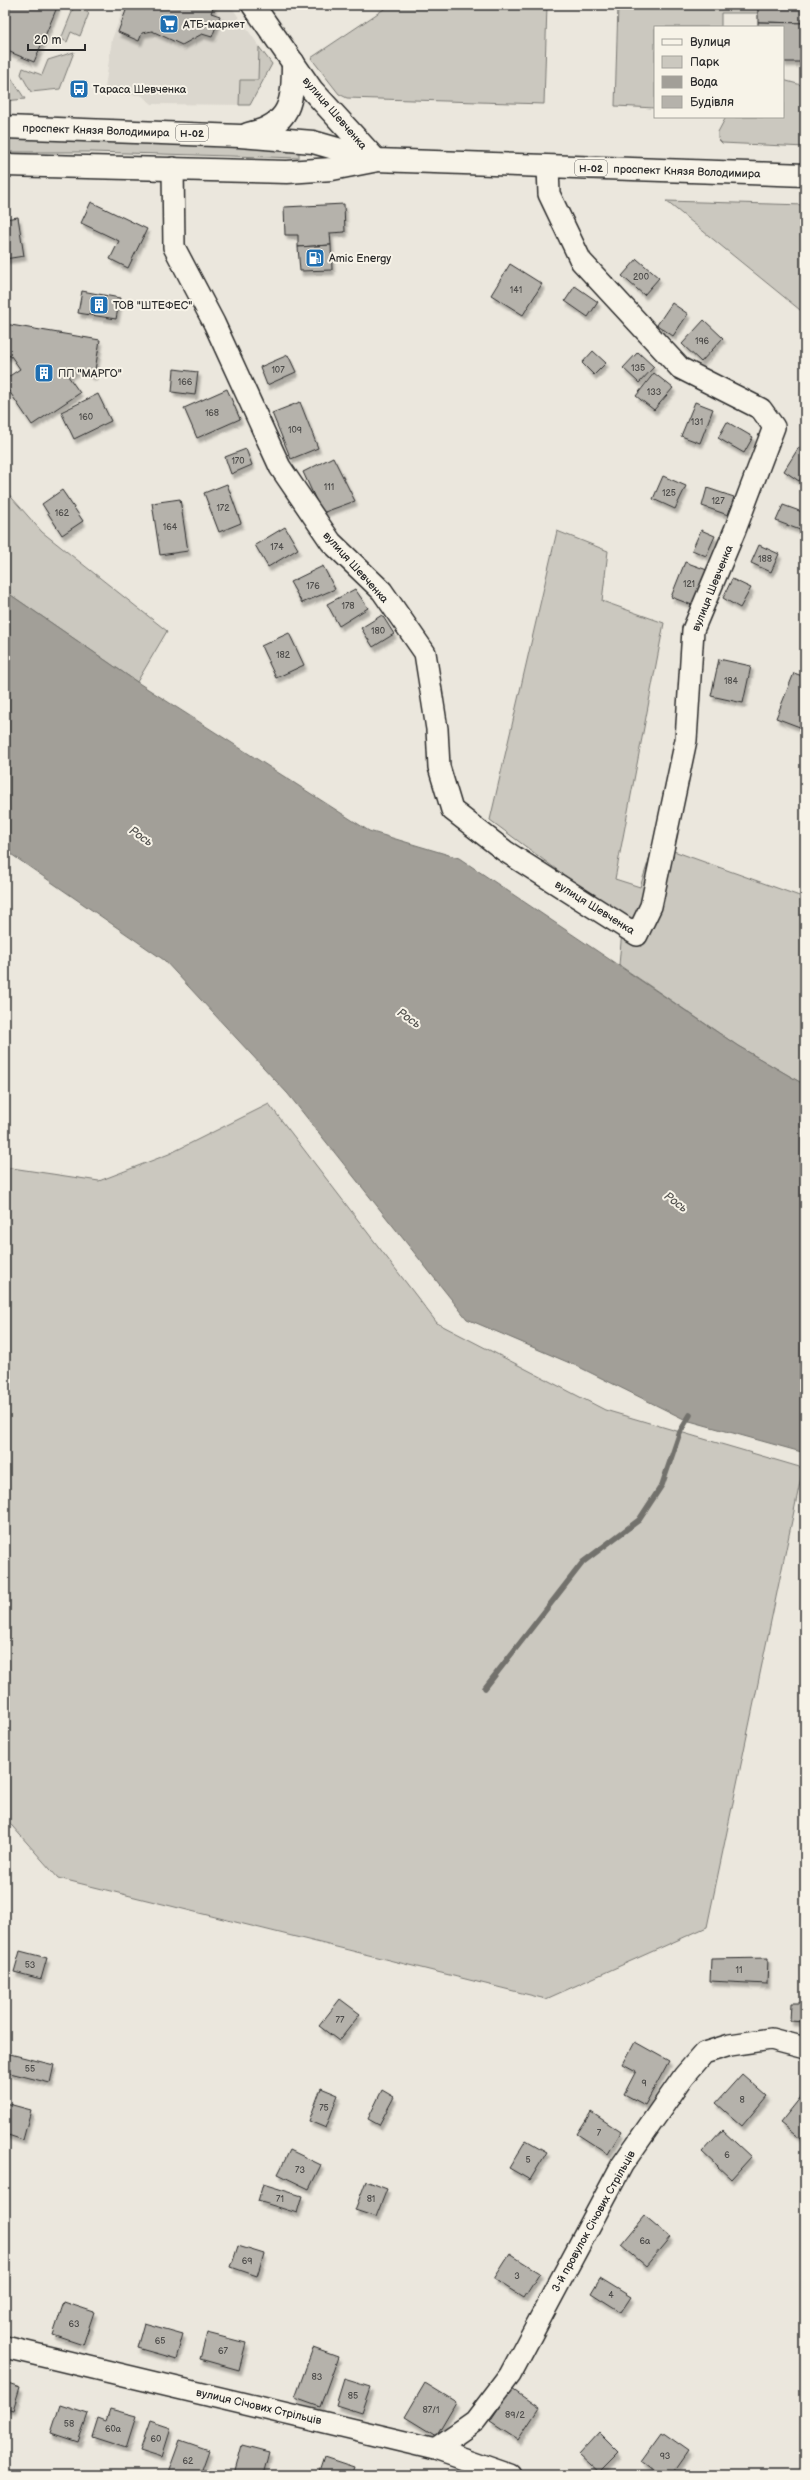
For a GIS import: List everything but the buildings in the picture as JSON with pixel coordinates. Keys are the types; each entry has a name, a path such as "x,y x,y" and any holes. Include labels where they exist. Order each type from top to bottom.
{"main road":[{"name":"вулиця Шевченка","path":"253,5 312,90 376,160"},
{"path":"240,136 267,130 282,117 290,103 293,86 293,62"},
{"name":"проспект Князя Володимира","path":"5,127 240,136 313,142 376,160"},
{"name":"проспект Князя Володимира","path":"5,165 287,172 332,169 376,160 805,175"}],"street":[{"name":"вулиця Шевченка","path":"173,168 174,247 214,324 280,467 330,542 382,591 425,652 437,729 439,767 452,810 505,851 637,935 651,906 686,740 693,630 735,530 774,426 761,409 680,368 581,261 549,194 548,166"},
{"path":"771,2039 805,2035"},
{"name":"3-й провулок Січових Стрільців","path":"434,2449 475,2421 510,2375 622,2165 684,2076 704,2053 730,2045 771,2039 805,2048"},
{"name":"вулиця Січових Стрільців","path":"5,2347 434,2449 510,2475"}],"shaded area":[{"path":"125,5 230,5 272,64 250,105 152,104 141,95 104,95 112,39"}],"green space":[{"path":"390,5 547,5 544,104 347,98 339,94 311,58"},
{"path":"618,5 758,5 758,13 721,13 721,26 654,26 654,108 615,106"},
{"path":"74,7 89,13 80,36 71,32 67,42 61,39"},
{"path":"259,47 272,64 250,105 239,105 240,80 258,80"},
{"path":"74,52 60,89 31,92 21,74 23,68 42,75 48,60"},
{"path":"10,76 25,99 5,101"},
{"path":"784,80 805,86 805,147 722,143 718,139 718,132 725,118 784,118"},
{"path":"5,138 91,139 299,150 299,158 91,152 5,152"},
{"path":"666,201 805,205 805,314"},
{"path":"5,490 42,532 167,631 137,682 5,591"},
{"path":"557,531 608,551 602,601 664,623 615,879 640,887 654,844 805,898 805,1085 738,1046 619,965 623,919 490,820"},
{"path":"269,1104 437,1323 605,1410 803,1468 707,1927 546,1999 58,1878 5,1818 5,1167 99,1181 169,1154"}],"water":[{"name":"Рось","path":"5,591 137,682 369,831 459,858 738,1046 805,1085 805,1453 686,1420 579,1367 467,1319 288,1094 164,960 5,850"}],"waterway":[{"path":"485,1688 583,1562 639,1520 662,1485 680,1432 690,1415"}],"place":[{"name":"АТБ-маркет","path":"169,24"},
{"name":"Тараса Шевченка","path":"79,89"},
{"name":"Amic Energy","path":"315,258"},
{"name":"ТОВ \"ШТЕФЕС\"","path":"99,305"},
{"name":"ПП \"МАРГО\"","path":"44,373"}]}
